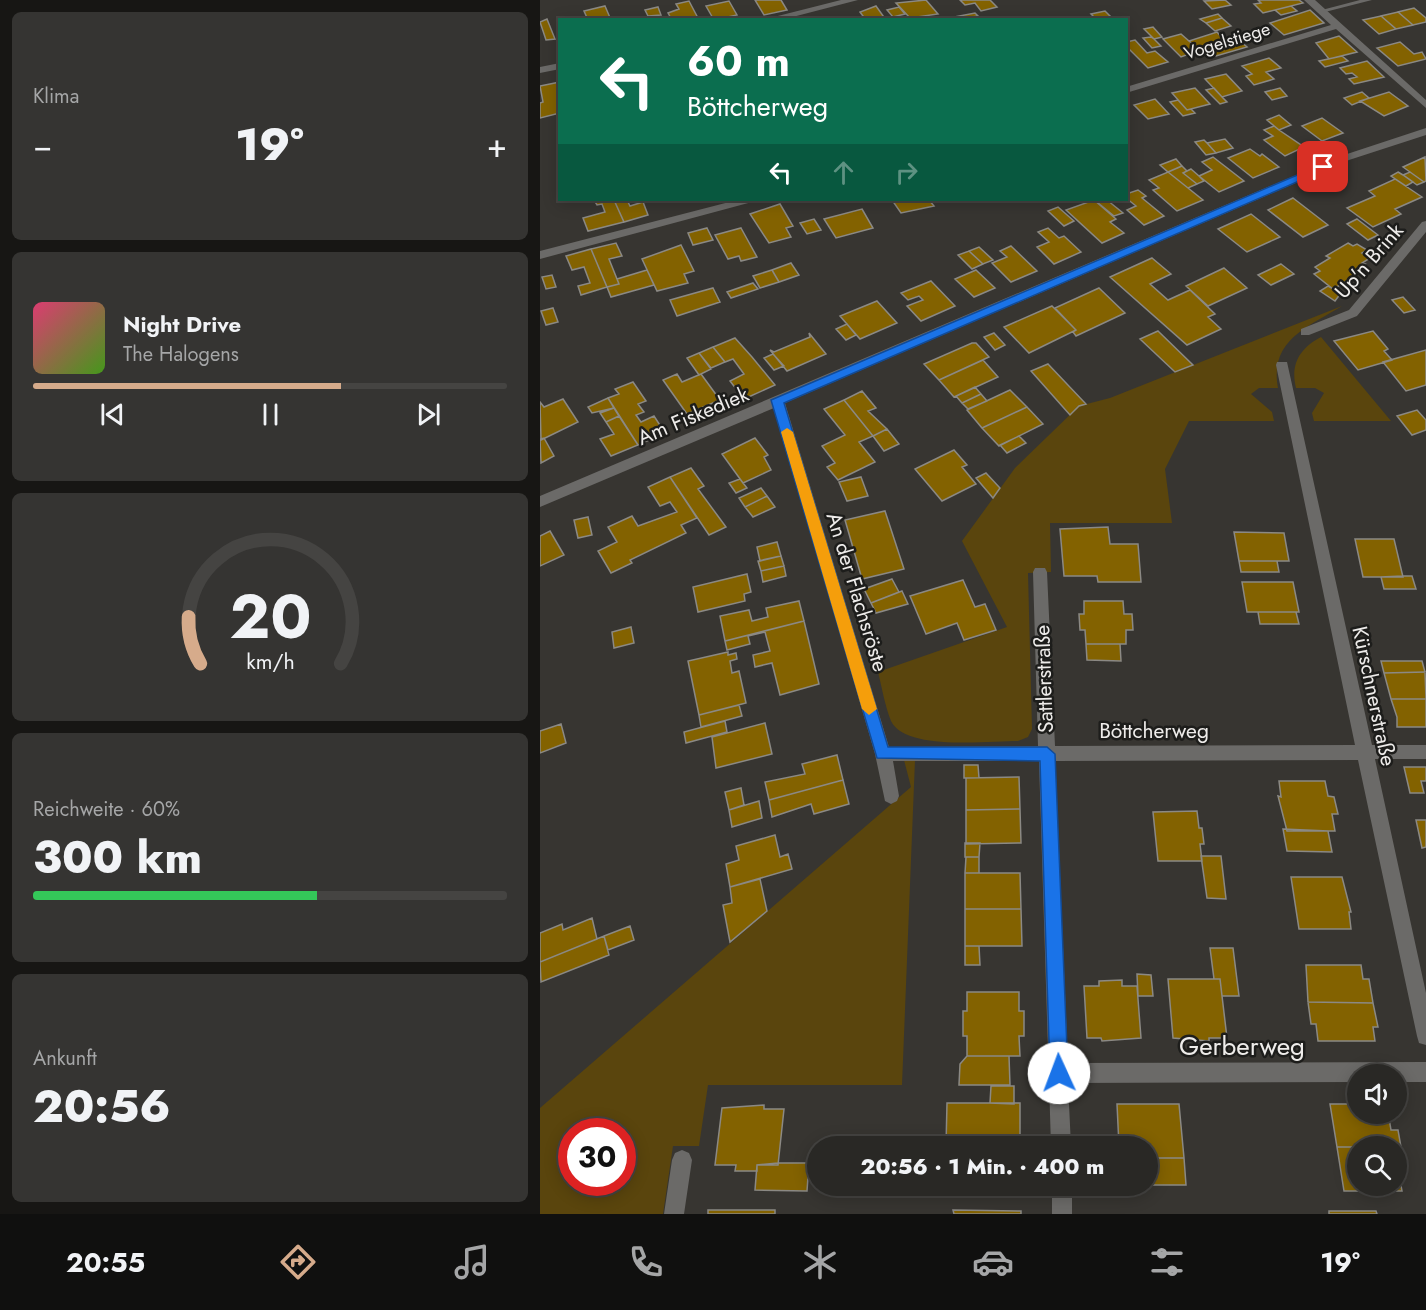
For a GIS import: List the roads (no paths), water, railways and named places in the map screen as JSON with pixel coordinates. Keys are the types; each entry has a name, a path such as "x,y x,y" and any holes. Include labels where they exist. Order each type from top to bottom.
{"street":[{"path":"775,18 853,0"},
{"path":"1309,0 1426,105"},
{"name":"Vogelstiege","path":"1128,89 1337,26"},
{"path":"540,70 558,66"},
{"name":"Am Fiskediek","path":"540,502 1345,158 1426,131"},
{"path":"540,255 744,201"},
{"name":"Up'n Brink","path":"1305,332 1353,313 1426,225"},
{"name":"Kürschnerstraße","path":"1281,365 1426,1036"},
{"name":"An der Flachsröste","path":"777,400 883,754 891,796"},
{"name":"Sattlerstraße","path":"1040,572 1061,1136"},
{"name":"Böttcherweg","path":"883,754 1426,752"},
{"name":"Gerberweg","path":"1059,1073 1426,1072"},
{"path":"674,1214 681,1160"},
{"path":"1062,1196 1062,1214"}],"lane":[{"path":"1321,11 1369,0"}]}
